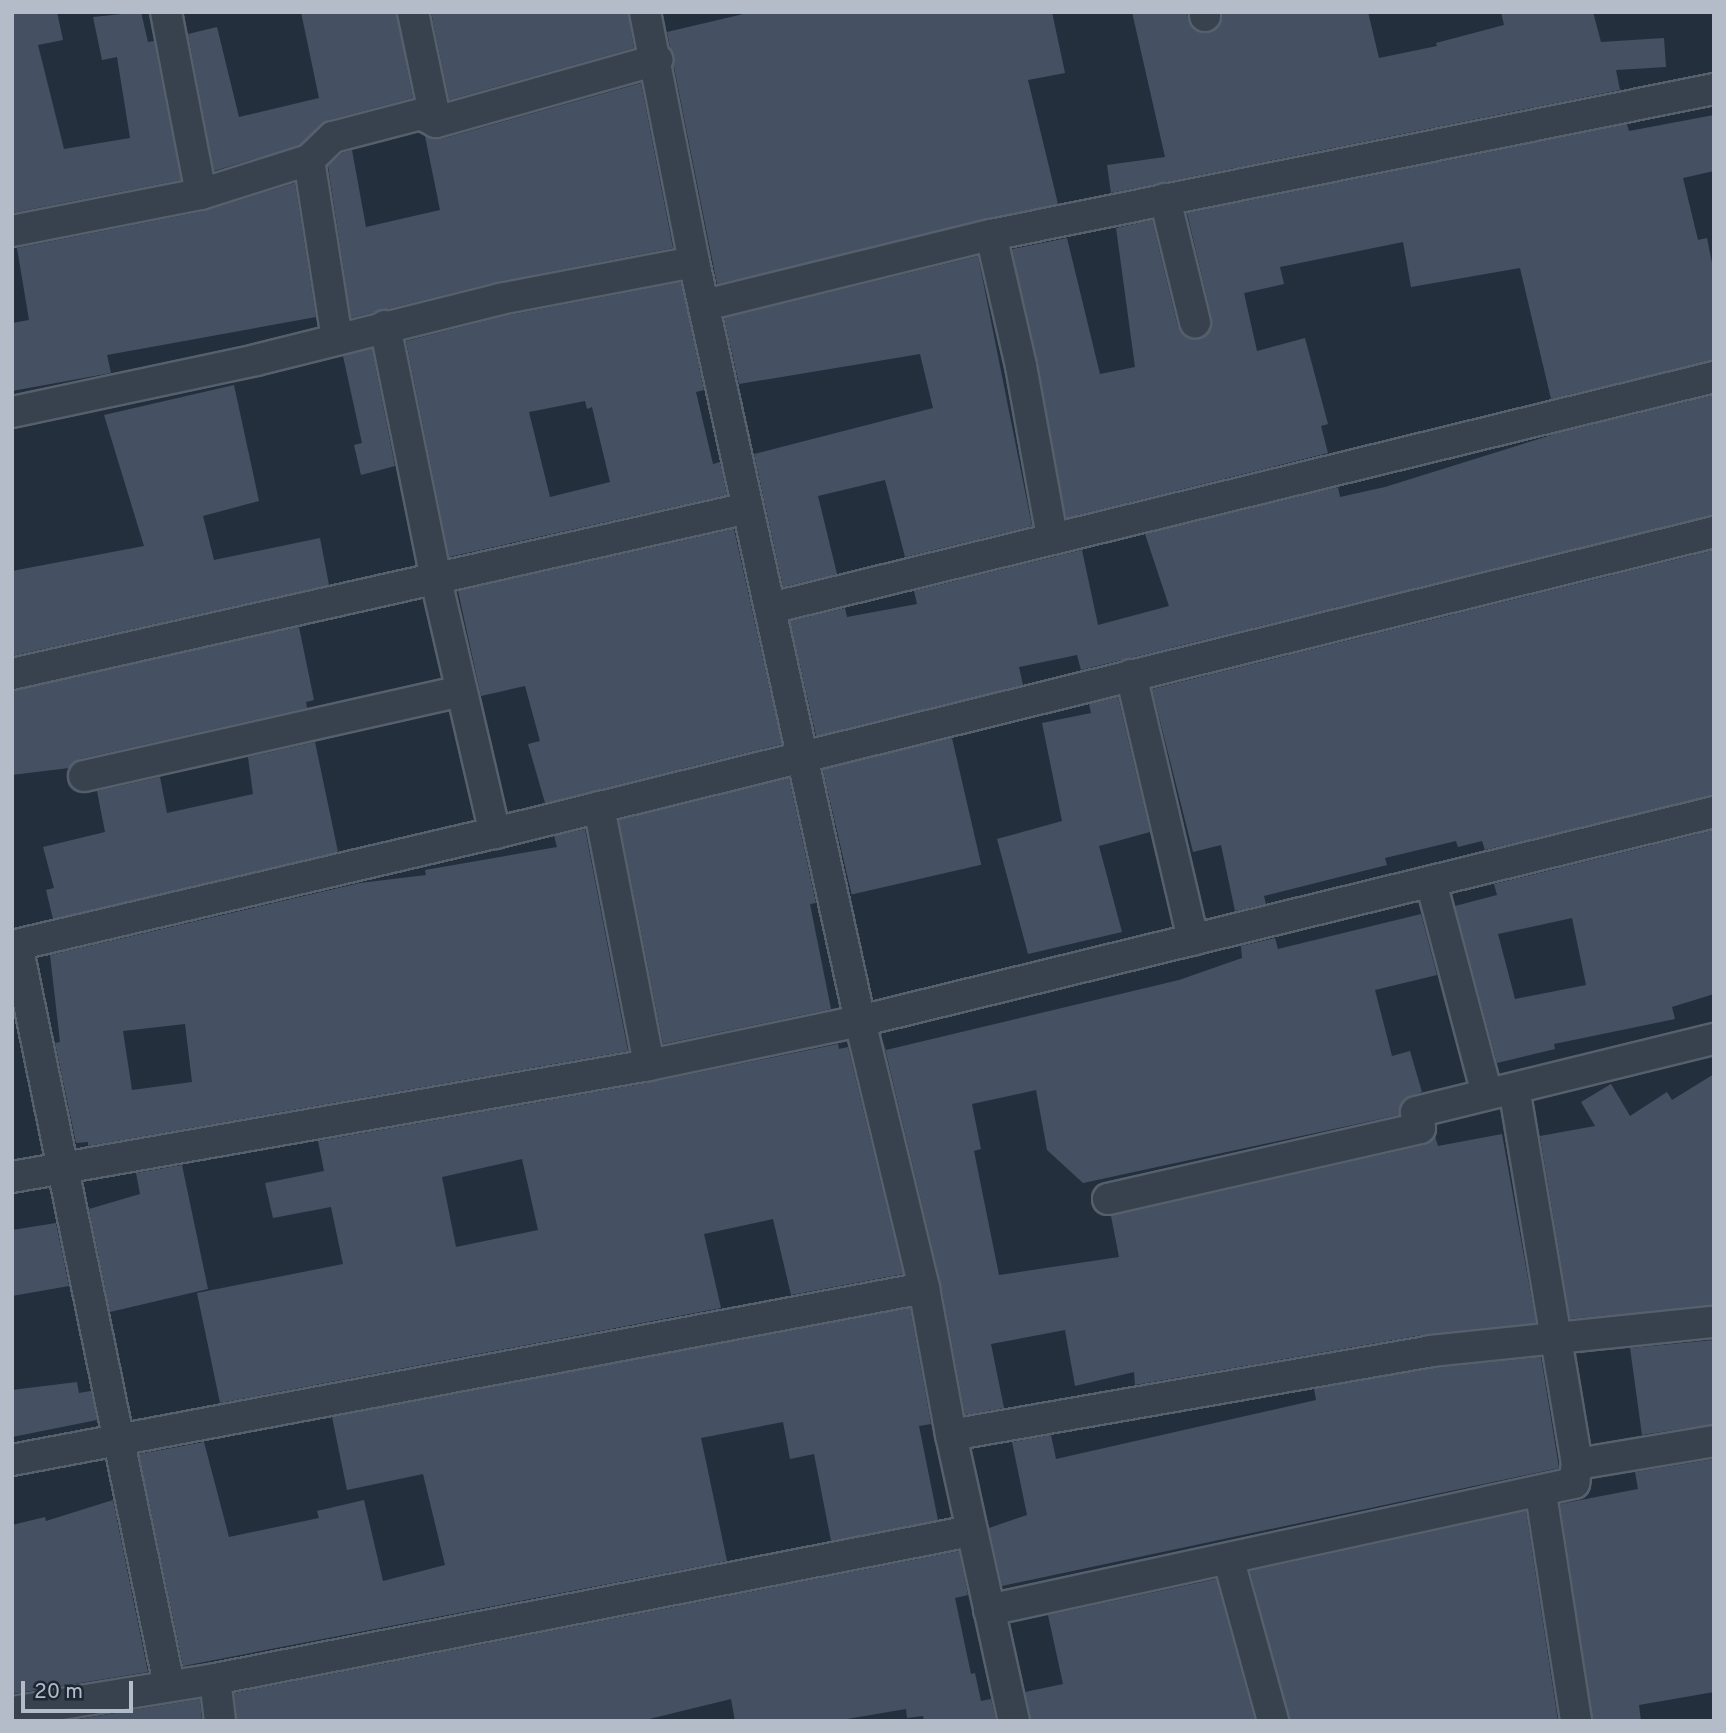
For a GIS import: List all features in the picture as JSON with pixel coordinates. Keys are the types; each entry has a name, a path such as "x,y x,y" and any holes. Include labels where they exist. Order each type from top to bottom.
{"street":[{"path":"166,12 201,194"},
{"path":"413,12 436,122"},
{"path":"652,14 657,61 694,262 860,1021 925,1288 951,1435 1014,1721"},
{"path":"12,231 201,194 309,160 333,137 421,114 436,122 657,61"},
{"path":"705,305 991,235 1714,89"},
{"path":"309,160 337,339"},
{"path":"1165,199 1195,322"},
{"path":"991,235 1021,366 1052,537"},
{"path":"12,412 385,326 694,262"},
{"path":"385,326 436,580 495,833"},
{"path":"771,608 1052,537 1714,377"},
{"path":"12,674 748,508"},
{"path":"169,1685 15,946 495,833 1714,533"},
{"path":"1131,675 1193,940"},
{"path":"84,776 461,691"},
{"path":"599,807 649,1065"},
{"path":"12,1177 649,1065 860,1021 1714,813"},
{"path":"989,1610 1541,1494 1574,1483 1577,1464 1554,1336 1500,1092 1431,882"},
{"path":"1108,1199 1420,1128 1416,1112 1714,1039"},
{"path":"12,1460 925,1288"},
{"path":"951,1435 1256,1379 1554,1336 1714,1322"},
{"path":"1577,1464 1714,1441"},
{"path":"1541,1494 1576,1721"},
{"path":"12,1712 215,1679 971,1531"},
{"path":"1229,1561 1273,1721"},
{"path":"215,1679 220,1721"}],"building":[{"path":"12,12 57,12 63,40 38,45 64,149 130,138 117,57 102,60 93,17 141,12 148,42 154,41 181,180 12,213"},
{"path":"301,12 396,12 413,98 329,120 300,145 214,171 188,34 217,27 239,117 319,98"},
{"path":"431,12 628,12 634,48 449,100"},
{"path":"752,12 1052,12 1065,73 1028,80 1058,204 717,284 667,32"},
{"path":"1132,12 1187,12 1190,25 1204,33 1220,25 1222,12 1368,12 1379,58 1437,46 1436,43 1504,25 1501,12 1593,12 1601,42 1664,38 1666,67 1616,70 1620,90 1111,193 1107,165 1165,157"},
{"path":"641,83 673,248 497,282 351,318 328,166 342,153 352,150 366,227 440,210 425,136 441,139"},
{"path":"1714,115 1714,171 1683,178 1698,240 1707,238 1714,273 1714,360 1551,399 1520,268 1411,287 1403,242 1280,267 1284,284 1244,293 1257,351 1305,338 1328,424 1321,426 1328,453 1066,518 1012,249 1067,238 1100,374 1135,367 1116,228 1152,220 1178,327 1183,335 1198,339 1208,334 1212,319 1187,213 1627,124 1629,131"},
{"path":"295,183 316,317 107,355 111,373 12,391 12,323 29,320 17,248 204,211"},
{"path":"978,256 1032,526 905,557 885,480 818,496 837,574 783,587 754,454 933,408 920,354 739,384 724,318"},
{"path":"681,282 704,390 696,392 713,464 720,462 727,495 449,557 406,341 504,316","holes":["585,401 587,409 592,407 610,482 550,497 529,412"]},
{"path":"372,349 395,466 361,475 354,445 362,443 343,356"},
{"path":"234,385 259,501 203,516 214,560 320,538 329,585 12,656 12,571 144,546 104,415"},
{"path":"1714,395 1714,515 1081,670 1077,655 1019,667 1023,685 816,736 790,621 845,608 847,617 917,604 914,591 1082,550 1098,625 1169,606 1145,534 1338,487 1340,497 1385,487 1558,433"},
{"path":"734,529 782,744 545,803 528,744 540,741 525,686 481,696 458,591"},
{"path":"1714,550 1714,795 1485,850 1482,841 1458,847 1456,841 1385,858 1387,865 1264,896 1266,904 1235,911 1221,845 1193,852 1152,689"},
{"path":"299,627 314,700 306,702 307,708 80,759 69,768 12,775 12,691"},
{"path":"1118,697 1150,832 1099,846 1122,932 1028,954 997,839 1062,821 1042,723 1091,713 1089,704"},
{"path":"952,738 981,865 852,895 822,768"},
{"path":"315,742 338,852 53,919 46,890 54,888 43,847 105,832 97,791 160,777 167,813 253,794 248,757"},
{"path":"789,778 816,903 810,904 831,1009 663,1044 619,820"},
{"path":"585,829 628,1051 88,1146 88,1142 76,1143 55,1043 60,1042 50,955 360,883 426,875 425,870 557,847 554,836","holes":["185,1024 192,1082 132,1090 123,1031"]},
{"path":"1714,830 1714,994 1672,1007 1675,1019 1554,1044 1555,1049 1497,1063 1455,906 1497,895 1494,884","holes":["1572,918 1586,985 1515,999 1498,934"]},
{"path":"1421,914 1437,975 1375,990 1392,1056 1410,1051 1422,1092 1404,1099 1399,1115 1083,1183 1047,1150 1036,1090 972,1104 981,1149 974,1151 999,1275 1119,1257 1111,1216 1424,1145 1435,1136 1438,1146 1502,1134 1536,1323 1428,1334 1135,1385 1134,1372 1075,1386 1065,1330 991,1344 1004,1408 965,1415 941,1285 883,1040 886,1050 1179,980 1242,958 1241,946 1275,938 1278,949"},
{"path":"838,1044 839,1049 848,1047 903,1274 791,1295 773,1219 704,1234 721,1308 220,1403 197,1293 343,1264 331,1207 273,1218 265,1183 324,1171 318,1141 652,1082","holes":["522,1159 538,1230 456,1247 442,1177"]},
{"path":"1714,1074 1714,1305 1570,1319 1540,1136 1595,1126 1581,1102 1611,1084 1630,1116 1667,1092 1672,1100"},
{"path":"182,1165 208,1289 110,1312 89,1209 140,1194 136,1173"},
{"path":"56,1223 69,1286 12,1296 12,1230"},
{"path":"910,1308 931,1424 919,1426 938,1520 831,1541 814,1454 790,1459 783,1422 701,1438 727,1561 183,1666 139,1454 204,1442 229,1537 319,1518 317,1511 364,1500 383,1581 445,1565 423,1474 347,1490 332,1417"},
{"path":"1714,1340 1714,1424 1642,1435 1630,1348"},
{"path":"1541,1357 1559,1468 1002,1586 989,1528 1027,1515 1012,1442 1051,1435 1056,1459 1316,1400 1314,1389 1433,1368"},
{"path":"77,1382 79,1393 91,1391 97,1420 12,1437 12,1390"},
{"path":"1714,1459 1714,1692 1639,1705 1641,1721 1593,1721 1560,1504 1638,1489 1635,1472"},
{"path":"113,1500 148,1672 12,1694 12,1525 45,1517 46,1521"},
{"path":"1526,1511 1558,1721 1290,1721 1250,1571"},
{"path":"959,1551 968,1595 955,1598 971,1674 975,1673 981,1701 991,1699 996,1721 924,1721 923,1716 907,1718 906,1709 835,1721 735,1721 731,1699 641,1721 237,1721 234,1693"},
{"path":"1216,1579 1255,1721 1031,1721 1025,1692 1063,1684 1048,1615"},
{"path":"200,1699 202,1721 67,1721"}]}
